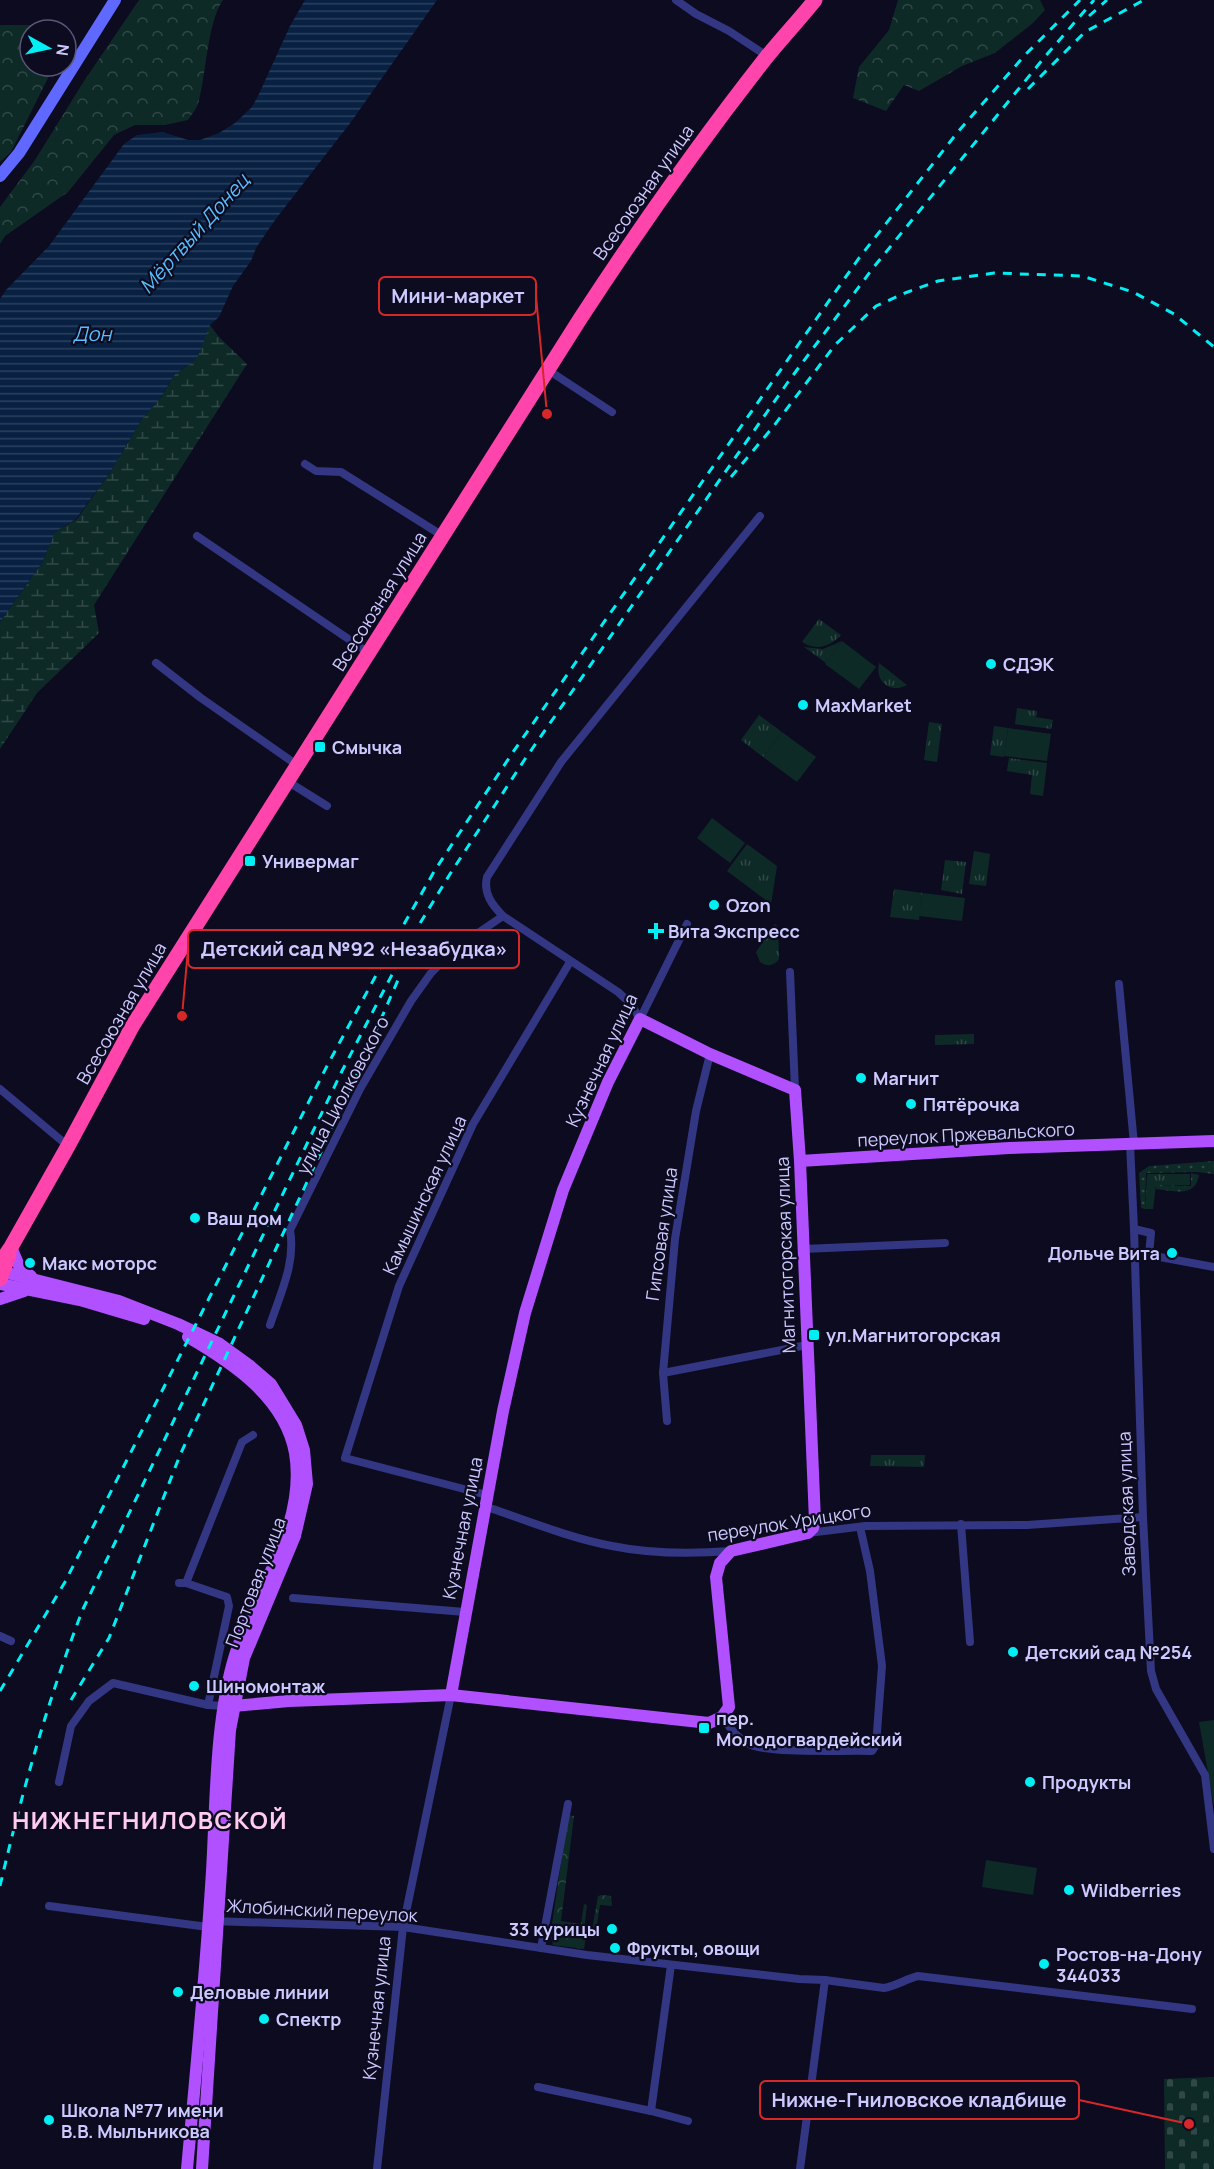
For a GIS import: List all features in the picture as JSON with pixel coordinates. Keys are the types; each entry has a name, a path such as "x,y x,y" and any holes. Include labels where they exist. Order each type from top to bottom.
{"highway":[{"name":"Всесоюзная улица","path":"1,1274 12,1247 133,1025 548,370 640,228 767,56 815,0"}],"main road":[{"path":"640,1019 710,1054 795,1090"},
{"name":"Кузнечная улица","path":"451,1695 503,1411 525,1313 563,1190 608,1082 640,1019"},
{"name":"Магнитогорская улица","path":"795,1090 815,1521 808,1533"},
{"name":"переулок Пржевальского","path":"800,1161 1009,1148 1214,1141"},
{"path":"0,1299 35,1285 20,1268 12,1247"},
{"name":"Портовая улица","path":"1,1274 35,1285 119,1301 178,1324 220,1344 271,1384 296,1425 304,1450 307,1484 295,1536 244,1658 229,1706 230,1730 187,2169"},
{"name":"переулок Урицкого","path":"731,1551 808,1533"},
{"path":"229,1706 289,1701 451,1695 709,1723 722,1717 729,1707 716,1577 720,1563 731,1551"},
{"name":"Портовая улица","path":"202,2169 212,1923"}],"street":[{"path":"0,176 19,153 115,0"},
{"path":"676,0 767,56"},
{"path":"548,370 612,412"},
{"path":"305,464 316,471 341,472 443,536"},
{"path":"640,1019 631,1004 618,992 503,916 486,892 487,877 561,762 760,516"},
{"path":"197,536 369,653"},
{"path":"156,663 201,698 297,765"},
{"path":"288,781 327,806"},
{"name":"улица Циолковского","path":"270,1325 290,1264 293,1246 290,1230 360,1089 411,1001 431,973 456,948 503,916"},
{"name":"Кузнечная улица","path":"640,1019 687,924"},
{"name":"Камышинская улица","path":"345,1458 399,1286 474,1124 570,962"},
{"name":"Магнитогорская улица","path":"789,972 795,1090"},
{"path":"1119,984 1132,1144"},
{"name":"Гипсовая улица","path":"667,1421 663,1373 675,1239 696,1111 710,1054"},
{"path":"0,1089 68,1146"},
{"name":"Заводская улица","path":"1132,1144 1143,1517 1151,1671 1156,1689 1206,1775 1214,1849"},
{"path":"1134,1229 1151,1233 1149,1255 1214,1267"},
{"path":"803,1249 945,1243"},
{"path":"663,1373 807,1345"},
{"path":"208,1705 229,1606 227,1597 182,1583 242,1442 253,1435"},
{"name":"переулок Урицкого","path":"345,1458 486,1500 610,1546 652,1552 731,1551"},
{"name":"переулок Урицкого","path":"808,1533 860,1527 1027,1525 1143,1517"},
{"path":"961,1524 970,1642"},
{"path":"722,1717 734,1732 749,1744 773,1749 872,1751 876,1745 882,1666 870,1571 860,1527"},
{"path":"293,1598 465,1612"},
{"path":"0,1636 11,1641"},
{"path":"59,1782 71,1726 89,1701 113,1683 208,1705 229,1706"},
{"name":"Кузнечная улица","path":"377,2169 403,1927 451,1695"},
{"path":"541,1948 568,1804"},
{"name":"Жлобинский переулок","path":"49,1906 212,1923 403,1927 671,1965 884,1988 918,1976 1192,2008"},
{"path":"651,2110 671,1965"},
{"path":"800,2169 825,1980"},
{"path":"538,2087 651,2110 688,2121"}],"green space":[{"path":"139,0 223,0 214,20 196,108 188,120 165,125 135,125 114,135 68,192 5,236 0,244 0,207 35,160 84,81"},
{"path":"898,0 1040,0 1045,10 1033,23 995,53 962,66 919,91 904,85 886,111 853,98 859,67 889,30"},
{"path":"0,25 18,25 18,78 48,78 11,152 0,162"},
{"path":"210,325 247,364 94,605 99,633 37,693 0,749 0,622 42,563 55,532 77,519 111,471 142,419 162,396 174,375 193,362"},
{"path":"819,619 841,635 828,645 818,647 807,645 802,642"},
{"path":"842,641 826,663 804,647 823,649"},
{"path":"842,641 876,667 859,689 825,664"},
{"path":"879,663 907,685 895,688 885,685 879,676"},
{"path":"1017,708 1037,711 1036,717 1053,720 1051,729 1015,724"},
{"path":"759,715 782,732 763,757 741,740"},
{"path":"929,722 942,724 937,762 924,760"},
{"path":"994,726 1008,728 1004,757 990,755"},
{"path":"1008,728 1051,734 1047,761 1004,756"},
{"path":"782,732 816,757 797,782 763,757"},
{"path":"1009,758 1047,763 1043,796 1030,794 1032,775 1007,771"},
{"path":"712,818 745,843 730,863 697,838"},
{"path":"747,844 777,866 771,904 727,871"},
{"path":"974,851 990,854 986,886 969,884"},
{"path":"945,860 966,862 962,894 941,890"},
{"path":"894,889 922,893 919,920 890,917"},
{"path":"922,893 965,898 962,921 919,916"},
{"path":"775,924 778,927 779,959 773,964 765,965 760,962 756,952"},
{"path":"974,1034 974,1044 935,1045 935,1035"},
{"path":"1214,1161 1214,1174 1146,1173 1145,1209 1141,1208 1139,1173 1149,1166"},
{"path":"1191,1173 1199,1175 1197,1182 1188,1190 1176,1192 1156,1189 1156,1185 1191,1186"},
{"path":"1147,1174 1190,1174 1190,1185 1156,1185 1153,1209 1145,1209"},
{"path":"871,1455 925,1455 924,1467 870,1466"},
{"path":"1214,1720 1214,1806 1199,1722"},
{"path":"568,1815 574,1816 561,1921 581,1924 584,1904 587,1905 584,1931 560,1928 551,1931"},
{"path":"986,1860 1037,1868 1033,1895 982,1887"},
{"path":"598,1896 611,1896 612,1906 600,1905 596,1931 592,1930"},
{"path":"560,1934 586,1937 584,1949 553,1945 551,1937"},
{"path":"1214,2077 1214,2169 1165,2169 1164,2079"}],"water":[{"name":"Дон","path":"305,0 437,0 351,122 256,248 251,261 233,286 219,317 210,325 198,356 174,375 162,396 142,419 111,471 76,519 55,532 42,563 0,622 0,299 49,246 124,144 137,135 163,132 188,140 200,140 219,133 235,123 252,107 290,26"}],"railway":[{"path":"0,1691 65,1582 328,1064 435,870 513,752 859,258 957,133 1025,55 1080,0"},
{"path":"0,1886 37,1746 58,1677 83,1609 342,1071 411,938 525,759 788,382 873,268 1043,59 1094,0"},
{"path":"1089,16 1107,0"},
{"path":"1028,89 1085,32 1144,0"},
{"path":"731,477 773,427 835,345 876,306 938,281 994,273 1082,276 1133,292 1174,314 1214,347"},
{"path":"71,1700 109,1638 180,1455 354,1081 398,980"}],"place":[{"name":"Мини-маркет","path":"547,414"},
{"name":"СДЭК","path":"991,664"},
{"name":"MaxMarket","path":"803,705"},
{"name":"Смычка","path":"320,747"},
{"name":"Универмаг","path":"250,861"},
{"name":"Ozon","path":"714,905"},
{"name":"Вита Экспресс","path":"656,931"},
{"name":"Детский сад №92 «Незабудка»","path":"182,1016"},
{"name":"Магнит","path":"861,1078"},
{"name":"Пятёрочка","path":"911,1104"},
{"name":"Ваш дом","path":"195,1218"},
{"name":"Дольче Вита","path":"1172,1253"},
{"name":"Макс моторс","path":"30,1263"},
{"name":"ул.Магнитогорская","path":"814,1335"},
{"name":"Детский сад №254","path":"1013,1652"},
{"name":"Шиномонтаж","path":"194,1686"},
{"name":"пер. Молодогвардейский","path":"704,1728"},
{"name":"Продукты","path":"1030,1782"},
{"name":"Wildberries","path":"1069,1890"},
{"name":"33 курицы","path":"612,1929"},
{"name":"Фрукты, овощи","path":"615,1948"},
{"name":"Ростов-на-Дону 344033","path":"1044,1964"},
{"name":"Деловые линии","path":"178,1992"},
{"name":"Спектр","path":"264,2019"},
{"name":"Школа №77 имени В.В. Мыльникова","path":"49,2120"},
{"name":"Нижне-Гниловское кладбище","path":"1189,2124"}],"district":[{"name":"НИЖНЕГНИЛОВСКОЙ","path":"150,1819"}],"water label":[{"name":"Мёртвый Донец","path":"194,233"}]}
